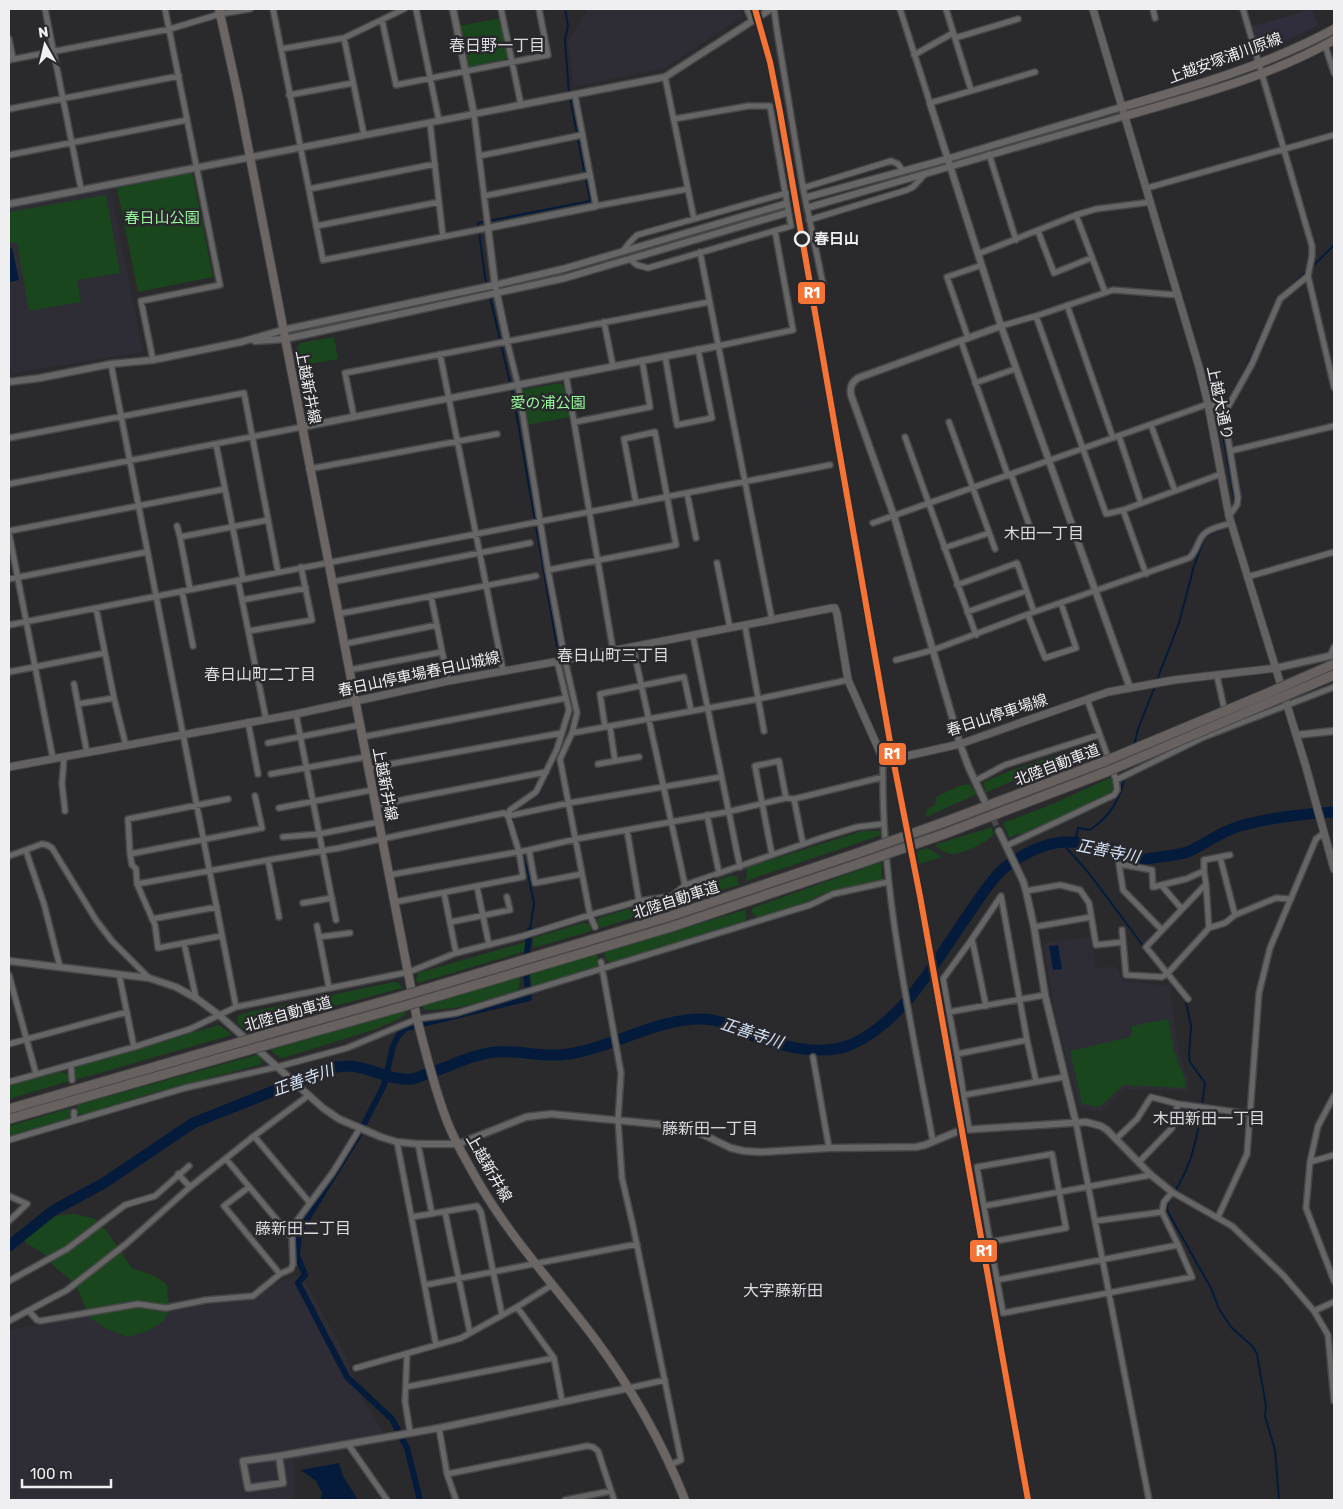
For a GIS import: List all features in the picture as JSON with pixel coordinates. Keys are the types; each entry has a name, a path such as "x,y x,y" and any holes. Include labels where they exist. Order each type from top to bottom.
{"highway":[{"name":"北陸自動車道","path":"9,1109 399,997 668,917 858,853 1103,762 1268,693 1333,658"},
{"name":"北陸自動車道","path":"9,1119 662,930 861,864 1106,772 1334,675"}],"main road":[{"name":"上越大通り","path":"1093,9 1147,188 1208,404 1228,516 1232,523 1324,832"},
{"name":"上越新井線","path":"220,11 238,95 372,790 418,1019 434,1081 447,1122 492,1204 535,1264 595,1339 629,1388 652,1426 685,1500"},
{"name":"上越安塚浦川原線","path":"1122,107 1259,64 1334,29"},
{"name":"上越安塚浦川原線","path":"1125,116 1226,87 1262,74 1325,46 1334,40"},
{"name":"春日山停車場春日山城線","path":"9,767 296,714 503,670 565,660 835,608 848,680"},
{"name":"春日山停車場線","path":"883,760 960,744 1087,699 1130,688 1174,680 1276,668"},
{"path":"848,680 883,760"},
{"path":"1324,832 1334,869"}],"street":[{"path":"45,9 71,143 82,189"},
{"path":"153,360 141,301 220,285 165,9"},
{"path":"9,39 11,60 170,29 220,11 250,9"},
{"path":"273,9 323,260 688,189"},
{"path":"281,49 344,38 404,9"},
{"path":"416,9 439,121"},
{"path":"453,9 474,114 495,285 518,385 548,570 577,713 572,733 560,759 590,915 595,927"},
{"path":"501,9 520,105"},
{"path":"382,20 396,84 548,55 539,9"},
{"path":"747,9 752,21"},
{"path":"9,204 665,77 773,9 803,188 823,284"},
{"path":"900,9 1001,326 1130,688"},
{"path":"946,9 970,90"},
{"path":"1153,9 1155,18"},
{"path":"1243,9 1312,246 1308,276 1334,387"},
{"path":"914,55 954,36 1018,19"},
{"path":"344,38 364,135"},
{"path":"1325,46 1334,73"},
{"path":"930,103 1035,72"},
{"path":"9,109 179,76"},
{"path":"665,77 694,219"},
{"path":"289,95 353,83"},
{"path":"575,95 596,206"},
{"path":"631,260 637,265 648,268 791,226 770,106 748,106 674,119"},
{"path":"808,197 947,159 1122,107"},
{"path":"810,207 1125,116"},
{"path":"9,156 187,120"},
{"path":"430,123 443,237"},
{"path":"479,156 582,135"},
{"path":"1147,188 1334,135"},
{"path":"989,154 1016,240"},
{"path":"803,188 892,161 898,164 903,171"},
{"path":"309,189 435,164"},
{"path":"809,220 907,190 917,183 925,173"},
{"path":"484,196 589,175"},
{"path":"623,252 637,236 786,193"},
{"path":"316,226 439,202"},
{"path":"978,254 1076,215 1096,209 1151,202"},
{"path":"9,382 111,364 153,360 495,285 563,269 785,204"},
{"path":"241,342 285,338 565,278 786,213"},
{"path":"1076,215 1106,292"},
{"path":"9,484 793,330 775,231"},
{"path":"1038,231 1054,272 1092,258"},
{"path":"700,252 772,620"},
{"path":"968,338 947,276 982,265"},
{"path":"1224,415 1252,364 1280,299 1308,276"},
{"path":"984,800 960,744 894,516 850,395 851,385 858,378 1001,326 1106,292 1126,290 1178,295"},
{"path":"354,417 345,373 709,302"},
{"path":"1067,305 1141,503"},
{"path":"1036,316 1106,514 1123,510 1221,474"},
{"path":"604,322 613,366"},
{"path":"961,341 1032,533"},
{"path":"664,356 677,425 712,418 698,349"},
{"path":"440,354 503,670"},
{"path":"575,422 650,407 642,360"},
{"path":"111,364 236,1007"},
{"path":"975,383 1016,368"},
{"path":"566,375 613,650"},
{"path":"9,438 244,393 278,572"},
{"path":"873,523 1208,404 1223,410 1224,415 1238,498 1237,505 1228,516"},
{"path":"949,422 995,549"},
{"path":"1152,425 1175,491"},
{"path":"1230,451 1334,426"},
{"path":"548,570 676,545 655,432 624,438 636,503"},
{"path":"309,469 497,434"},
{"path":"905,437 976,634"},
{"path":"216,444 233,526 242,600 266,719"},
{"path":"9,625 830,465"},
{"path":"53,759 9,532 225,489"},
{"path":"688,493 696,538"},
{"path":"1123,510 1146,574"},
{"path":"180,537 268,520"},
{"path":"896,660 933,650 1189,558 1194,554 1204,534 1215,528 1232,523"},
{"path":"177,526 190,589"},
{"path":"944,548 989,533"},
{"path":"332,582 530,543"},
{"path":"9,579 147,552"},
{"path":"1247,577 1334,552"},
{"path":"717,563 730,628"},
{"path":"957,585 1017,563 1045,658 1076,648 1061,603"},
{"path":"249,631 312,620 301,568"},
{"path":"338,614 536,576"},
{"path":"242,600 306,588"},
{"path":"182,591 193,646"},
{"path":"967,612 1026,591"},
{"path":"432,596 448,681"},
{"path":"96,608 114,698 126,746"},
{"path":"344,644 437,625"},
{"path":"745,626 764,731"},
{"path":"693,636 727,812 740,867"},
{"path":"633,647 662,787 685,885"},
{"path":"1276,668 1333,658 1334,647"},
{"path":"349,670 442,652"},
{"path":"9,672 105,653"},
{"path":"395,902 524,877 519,852 508,816 510,810 536,792 557,749 569,710 557,661"},
{"path":"1217,676 1228,728"},
{"path":"616,761 600,694 684,677 691,710"},
{"path":"572,733 848,680"},
{"path":"74,684 87,753"},
{"path":"1116,780 1204,736 1334,687"},
{"path":"78,704 114,698"},
{"path":"362,736 566,698"},
{"path":"1006,846 1114,795 1117,790 1116,780 1087,699"},
{"path":"296,714 336,920"},
{"path":"248,722 258,774"},
{"path":"268,743 360,725"},
{"path":"368,768 562,732"},
{"path":"1296,735 1334,732"},
{"path":"976,781 1005,765 1099,735"},
{"path":"271,774 366,757"},
{"path":"598,764 639,757"},
{"path":"64,758 62,784 65,811"},
{"path":"883,760 883,824 888,882 933,1142"},
{"path":"772,855 755,766 779,761 786,798"},
{"path":"376,805 546,772"},
{"path":"138,884 323,851 504,813 508,816 569,803 721,777"},
{"path":"389,875 727,812 786,798 794,799 883,777"},
{"path":"278,808 314,803 372,790"},
{"path":"130,854 262,828 255,796"},
{"path":"221,936 158,948 155,925 138,884 136,869 132,865 128,820 228,799"},
{"path":"794,799 803,844"},
{"path":"707,815 719,873"},
{"path":"283,837 320,834 379,822"},
{"path":"9,1082 134,1047 190,1029 236,1007 409,972 456,953 639,901 672,896 685,885 803,844 858,827 883,824"},
{"path":"627,830 639,901"},
{"path":"999,831 1026,891 1045,995 1076,1124 1096,1221 1149,1500"},
{"path":"1218,1217 1247,1154 1259,993 1270,948 1316,839 1324,832"},
{"path":"9,856 42,844 52,848 96,920 112,941 149,978"},
{"path":"529,850 535,884 582,874"},
{"path":"26,851 44,904 60,967"},
{"path":"1209,928 1204,860 1230,855"},
{"path":"1220,857 1235,915"},
{"path":"268,860 279,917"},
{"path":"1161,930 1123,890 1119,864 1152,870 1153,887 1186,879 1204,871"},
{"path":"9,1140 185,1088 278,1067 347,1048 418,1019 457,1013 810,905 833,894 888,882"},
{"path":"1188,999 1146,947 1206,884"},
{"path":"1026,891 1060,885 1080,890 1089,903 1096,945 1123,942"},
{"path":"477,886 489,945"},
{"path":"1162,886 1182,908"},
{"path":"444,893 456,953"},
{"path":"969,1129 943,978 1001,896 1036,1081"},
{"path":"450,922 510,910 507,897"},
{"path":"303,903 332,898"},
{"path":"1122,930 1126,975 1162,978 1209,928 1225,923 1235,915 1276,898 1291,899"},
{"path":"152,919 217,907"},
{"path":"1034,927 1091,917"},
{"path":"317,926 329,988"},
{"path":"320,937 350,933"},
{"path":"972,939 986,1006"},
{"path":"184,943 196,998"},
{"path":"9,961 149,978 176,987 196,998 219,1015 309,1095 339,1119 397,1142 458,1144 513,1121 538,1115 677,1126 698,1132 731,1148 760,1152 828,1148 901,1148 926,1145 954,1132 969,1129 1086,1122 1101,1126 1150,1174 1174,1193 1218,1217 1241,1234 1284,1276 1314,1311 1328,1335 1334,1401"},
{"path":"601,962 622,1082 618,1120 622,1178 681,1460 670,1464"},
{"path":"119,974 134,1047"},
{"path":"9,975 36,1074"},
{"path":"949,1012 1045,995"},
{"path":"9,1044 127,1012"},
{"path":"957,1054 1027,1040"},
{"path":"813,1057 828,1148"},
{"path":"71,1064 72,1080"},
{"path":"964,1095 1064,1076"},
{"path":"9,1321 67,1290 126,1244 190,1187 309,1095"},
{"path":"1334,1096 1318,1126 1310,1162 1306,1208 1334,1281"},
{"path":"1116,1139 1137,1119 1151,1097 1178,1104 1251,1114"},
{"path":"1139,1162 1172,1128 1178,1104"},
{"path":"74,1112 74,1120"},
{"path":"29,1311 40,1321 138,1304 166,1308 206,1300 252,1296 280,1274 291,1269 293,1264 292,1238 296,1222 333,1172 360,1128"},
{"path":"254,1136 310,1203"},
{"path":"397,1142 436,1345"},
{"path":"418,1144 432,1214"},
{"path":"990,1242 1066,1228 1052,1154 977,1167 990,1242 1003,1313 1192,1277 1162,1212 1164,1202 1174,1193"},
{"path":"1310,1162 1334,1155"},
{"path":"226,1159 292,1238"},
{"path":"9,1281 67,1249 125,1204 154,1196 189,1166"},
{"path":"178,1174 190,1187"},
{"path":"984,1206 1150,1174"},
{"path":"249,1187 224,1206 280,1274"},
{"path":"9,1196 27,1204 9,1221"},
{"path":"412,1218 477,1206 481,1212 502,1314"},
{"path":"446,1212 470,1333"},
{"path":"1096,1221 1162,1212"},
{"path":"425,1285 637,1244"},
{"path":"997,1280 1178,1245"},
{"path":"356,1368 461,1338 552,1285"},
{"path":"1314,1311 1334,1302"},
{"path":"517,1307 554,1358 562,1401"},
{"path":"407,1354 404,1401 410,1432"},
{"path":"406,1387 554,1358"},
{"path":"279,1456 283,1483 248,1488 243,1461 439,1428 665,1380"},
{"path":"439,1428 447,1474 456,1500"},
{"path":"348,1444 387,1500"},
{"path":"447,1474 587,1446 598,1450 614,1500"},
{"path":"565,1500 612,1491"}],"shaded area":[{"path":"588,9 739,9 742,17 664,68 573,87 568,41"},
{"path":"1312,9 1318,26 1258,53 1251,27"},
{"path":"111,190 143,352 9,374 9,207"},
{"path":"1091,936 1096,969 1115,966 1124,981 1170,986 1178,1049 1188,1077 1189,1091 1125,1089 1102,1112 1079,1108 1056,1018 1043,943"},
{"path":"293,1276 303,1278 346,1356 356,1388 389,1441 294,1461 294,1500 9,1500 9,1330 210,1295 251,1292"}],"green space":[{"path":"500,18 508,59 467,67 459,26"},
{"name":"春日山公園","path":"192,172 213,277 138,292 117,188"},
{"path":"106,195 120,273 77,280 81,302 29,311 17,242 9,243 9,212"},
{"path":"334,337 338,359 298,366 296,350 300,343"},
{"name":"愛の浦公園","path":"560,383 564,386 570,417 527,425 520,390"},
{"path":"1092,743 1097,743 1100,747 1095,752 985,793 984,782 1010,771"},
{"path":"1112,777 1114,786 1109,794 1025,834 1017,834 1009,838 1003,823 1048,806"},
{"path":"969,784 977,794 926,817 927,809 935,805 936,797 959,786"},
{"path":"992,827 993,835 990,838 962,852 948,853 934,845"},
{"path":"862,831 882,831 881,835 746,881 747,868"},
{"path":"928,848 942,857 919,864 917,851"},
{"path":"881,862 882,880 825,893 803,904 759,919 752,913 752,908"},
{"path":"730,876 737,877 739,885 600,928 597,921 599,918 644,904 672,899 690,889"},
{"path":"745,910 746,919 741,924 615,963 607,961 605,957 604,952"},
{"path":"583,923 590,924 591,931 533,948 533,938"},
{"path":"526,942 526,951 418,983 416,979 418,973"},
{"path":"597,954 596,971 532,990 530,974"},
{"path":"520,977 519,988 515,992 457,1008 426,1010 421,1005"},
{"path":"394,982 399,983 402,988 245,1030 238,1024 238,1016 249,1012"},
{"path":"405,1010 406,1014 397,1020 373,1030 286,1057 280,1058 270,1050"},
{"path":"1168,1019 1174,1050 1185,1079 1185,1088 1123,1085 1100,1107 1082,1104 1070,1051 1131,1037 1132,1026"},
{"path":"219,1025 232,1035 75,1080 75,1069 79,1065"},
{"path":"260,1054 262,1063 259,1065 149,1094 88,1114 78,1114 77,1105"},
{"path":"59,1072 69,1074 69,1081 9,1099 9,1085"},
{"path":"70,1108 71,1119 67,1122 9,1139 9,1126"},
{"path":"75,1214 95,1219 107,1232 132,1268 157,1277 167,1285 169,1308 164,1321 148,1331 128,1337 107,1329 90,1318 75,1283 57,1269 43,1253 26,1243 24,1230 30,1226 48,1218"}],"water":[{"path":"12,248 19,280 9,282 9,249"},
{"path":"1058,945 1062,969 1053,970 1049,946"},
{"path":"339,1463 343,1476 358,1500 320,1500 322,1493 316,1481 301,1470"}],"waterway":[{"path":"565,9 568,26 565,40 569,93"},
{"path":"489,293 478,223 590,201 570,97"},
{"path":"1312,267 1334,245"},
{"path":"1284,293 1306,272"},
{"path":"490,297 514,400 559,658"},
{"path":"1227,403 1247,366 1273,309"},
{"path":"1222,414 1220,417 1235,503"},
{"path":"1157,680 1179,623 1194,566 1205,536 1229,526"},
{"path":"523,804 539,794 559,750 572,709 560,663"},
{"path":"1134,746 1138,729 1155,686"},
{"path":"1075,842 1078,828 1090,830 1109,813 1117,800 1125,777"},
{"path":"515,809 512,817 534,903 530,930"},
{"name":"正善寺川","path":"9,1246 54,1210 104,1183 193,1123 334,1067 358,1067 395,1078 411,1079 488,1053 569,1054 669,1023 704,1019 723,1023 762,1039 800,1049 826,1050 850,1045 888,1021 904,1004 919,986 994,878 1009,864 1032,851 1056,843 1076,842 1114,849 1134,857 1146,859 1190,851 1227,831 1263,820 1334,812"},
{"path":"1061,842 1088,872 1144,947"},
{"path":"420,1500 407,1448 392,1419 347,1377 298,1283 305,1275 297,1255 299,1232 357,1138 384,1085 393,1046 398,1036 406,1028 529,998 525,966 530,930"},
{"path":"1157,964 1186,1002 1191,1025 1190,1062 1205,1083 1196,1139 1188,1166 1175,1191"},
{"path":"1168,1201 1167,1209 1169,1214 1211,1288 1219,1309 1231,1327 1253,1347 1257,1354 1266,1406 1265,1416 1275,1450 1279,1500"}],"tunnel":[{"path":"785,204 808,197"},
{"path":"786,213 810,207"},
{"path":"986,804 999,831"}],"transit line":[{"name":"R1","path":"755,9 770,62 780,112 893,759 920,896 1028,1500"}],"place":[{"name":"春日山","path":"802,239"}],"district":[{"name":"春日野一丁目","path":"497,45"},
{"name":"木田一丁目","path":"1044,533"},
{"name":"春日山町三丁目","path":"613,655"},
{"name":"春日山町二丁目","path":"260,674"},
{"name":"木田新田一丁目","path":"1209,1118"},
{"name":"藤新田一丁目","path":"710,1128"},
{"name":"藤新田二丁目","path":"303,1228"},
{"name":"大字藤新田","path":"783,1290"}]}
